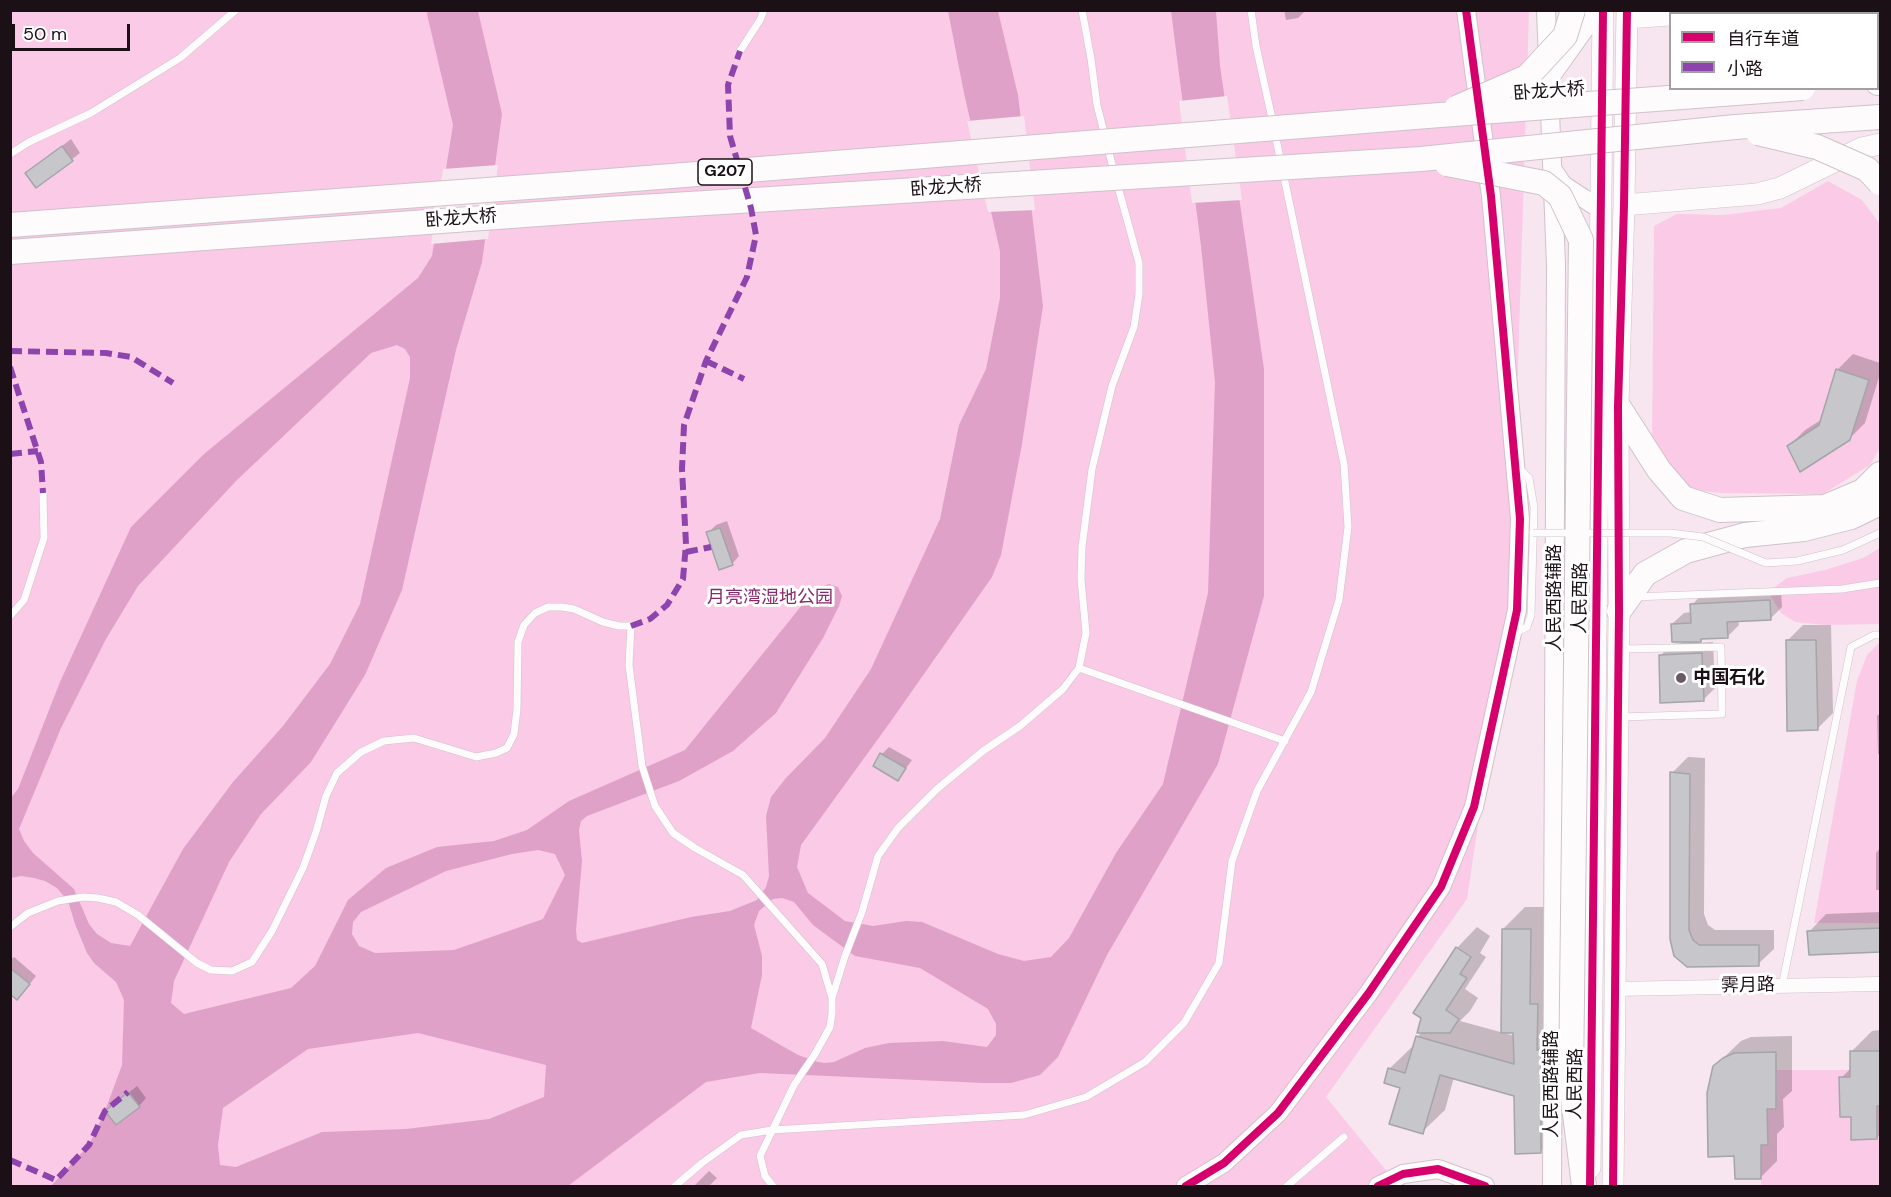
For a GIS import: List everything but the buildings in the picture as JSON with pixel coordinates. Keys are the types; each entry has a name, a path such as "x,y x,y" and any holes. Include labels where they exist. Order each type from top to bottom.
{"highway":[{"path":"1440,115 1527,77 1565,36 1573,10"},
{"name":"卧龙大桥","path":"10,225 1776,90"},
{"name":"卧龙大桥","path":"10,252 608,209 1421,159 1736,127 1881,117"},
{"path":"1736,127 1817,147 1867,170 1881,183"},
{"path":"1421,159 1544,183 1560,196 1581,240 1571,1082 1584,1186"},
{"path":"1618,406 1659,470 1683,498 1720,510 1825,507 1863,490 1881,474"},
{"path":"1624,604 1645,574 1686,551 1744,535 1804,529 1851,517 1881,504"}],"main road":[{"name":"人民西路","path":"1590,1186 1604,10"},
{"path":"1712,12 1733,10"},
{"name":"人民西路","path":"1613,1186 1619,649 1624,604 1618,406 1627,14"},
{"path":"1627,14 1669,15"},
{"path":"1624,205 1757,194 1780,188 1862,148 1881,144"}],"street":[{"path":"1186,1186 1224,1163 1278,1113 1368,993 1441,887 1474,807 1517,610 1520,519 1491,196 1467,10"},
{"name":"人民西路辅路","path":"1546,10 1557,265 1551,1185"},
{"path":"1549,79 1598,10"},
{"path":"1553,169 1563,185 1600,209"},
{"name":"霁月路","path":"1615,989 1881,984"},
{"path":"1378,1186 1403,1174 1438,1169 1485,1186"}],"lane":[{"path":"10,154 29,142 91,113 180,58 236,10"},
{"path":"740,51 764,10"},
{"path":"832,998 862,912 878,856 898,828 937,789 983,751 1020,726 1063,689 1078,668 1086,633 1081,579 1082,547 1092,469 1112,386 1134,327 1139,294 1138,264 1097,105 1082,10"},
{"path":"675,1186 741,1135 772,1130 1024,1115 1086,1097 1145,1062 1184,1023 1219,963 1232,861 1257,791 1311,692 1339,600 1348,527 1344,464 1256,46 1251,10"},
{"path":"1512,635 1527,627 1531,615 1534,507 1529,478 1515,464"},
{"path":"10,616 24,600 44,538 42,493"},
{"path":"1533,533 1670,533 1703,537 1766,562 1797,561 1843,550 1881,533"},
{"path":"1624,604 1842,589 1881,583"},
{"path":"10,927 28,913 58,901 83,897 116,902 138,915 197,963 211,970 232,971 252,962 272,931 303,868 326,796 338,773 361,752 384,741 414,738 476,757 507,748 514,734 517,709 518,642 524,625 535,613 548,607 574,609 603,622 618,626 631,626 629,665 642,766 654,806 673,833 743,875 822,964 832,998 830,1027 794,1085 759,1156 765,1176 773,1186"},
{"path":"1782,986 1851,646 1874,635 1881,635"},
{"path":"1618,717 1722,714 1721,647 1619,649"},
{"path":"1078,668 1285,741"},
{"path":"1287,1186 1344,1137"}],"green space":[{"name":"月亮湾湿地公园","path":"10,11 1529,11 1515,464 1520,519 1467,899 1326,1097 1399,1186 11,1186"},
{"path":"1828,181 1862,200 1880,224 1880,448 1870,465 1823,494 1721,493 1688,489 1652,443 1654,226 1677,214 1723,215 1781,208"},
{"path":"1880,548 1880,624 1825,625 1795,622 1781,613 1768,592 1787,578 1825,570 1863,558"},
{"path":"1880,642 1880,923 1814,923 1857,681 1867,655"},
{"path":"1776,1070 1880,1070 1880,1186 1761,1186 1761,1145 1768,1145 1761,1124"}],"shaded area":[{"path":"428,11 478,11 502,114 482,262 456,350 402,590 365,675 311,762 261,814 229,862 174,981 171,1003 184,1014 291,988 315,966 348,900 386,868 437,847 494,841 527,830 569,801 685,750 811,594 829,584 838,587 842,596 839,606 823,638 776,713 733,751 679,781 587,816 581,821 579,830 582,861 576,930 577,940 582,943 691,917 730,911 757,900 766,887 769,876 766,816 771,797 825,738 871,669 940,519 959,425 986,369 1000,298 1000,251 948,11 998,11 1018,95 1043,306 1022,444 1001,555 992,577 801,845 797,867 808,893 845,921 873,926 906,921 922,922 998,954 1024,961 1051,957 1069,938 1116,853 1163,784 1208,593 1215,382 1201,246 1171,11 1216,11 1220,66 1264,369 1264,596 1218,764 1107,955 1058,1057 1040,1075 1011,1083 984,1083 760,1073 706,1082 568,1186 51,1186 89,1145 105,1111 122,1065 124,1000 116,982 94,963 87,953 68,901 57,888 34,878 21,876 11,878 10,799 18,789 60,682 131,527 204,454 418,278 432,256 453,125","holes":["397,345 405,349 410,357 410,378 360,604 330,664 283,726 233,782 183,849 130,946 111,943 97,934 89,924 74,889 33,853 19,829 61,728 106,639 138,586 236,481 371,353","538,850 555,854 565,875 543,919 454,950 375,953 359,946 352,934 353,922 361,912 446,871 512,854","782,898 794,902 813,925 855,956 920,968 988,1009 996,1024 996,1035 987,1047 943,1041 889,1043 865,1048 834,1062 825,1063 798,1055 751,1028 762,975 762,956 754,925 759,911 773,899","418,1033 546,1065 544,1097 489,1119 406,1129 322,1132 236,1167 220,1165 218,1145 223,1108 308,1049"]}],"pier":[{"path":"1227,96 1242,200 1192,203 1179,101"},
{"path":"1024,116 1035,210 988,212 967,121"},
{"path":"498,165 488,239 431,244 443,169"}],"marked path":[{"path":"631,626 650,619 667,605 683,579 686,544 682,469 684,425 706,361 747,277 756,235 751,208 730,136 728,85 740,51"},
{"path":"10,351 106,353 131,357 173,383"},
{"path":"706,361 744,379"},
{"path":"10,367 41,462 43,493"},
{"path":"10,454 38,451"},
{"path":"686,552 711,547"},
{"path":"10,1160 56,1180 89,1145 105,1111 128,1092"}],"cycle path":[{"path":"1186,1186 1224,1163 1278,1113 1368,994 1441,887 1474,807 1517,610 1520,519 1491,196 1466,10"},
{"path":"1590,1186 1603,10"},
{"path":"1613,1186 1619,611 1618,406 1627,10"},
{"path":"1378,1186 1403,1174 1438,1169 1485,1186"}],"place":[{"name":"中国石化","path":"1681,678"}]}
